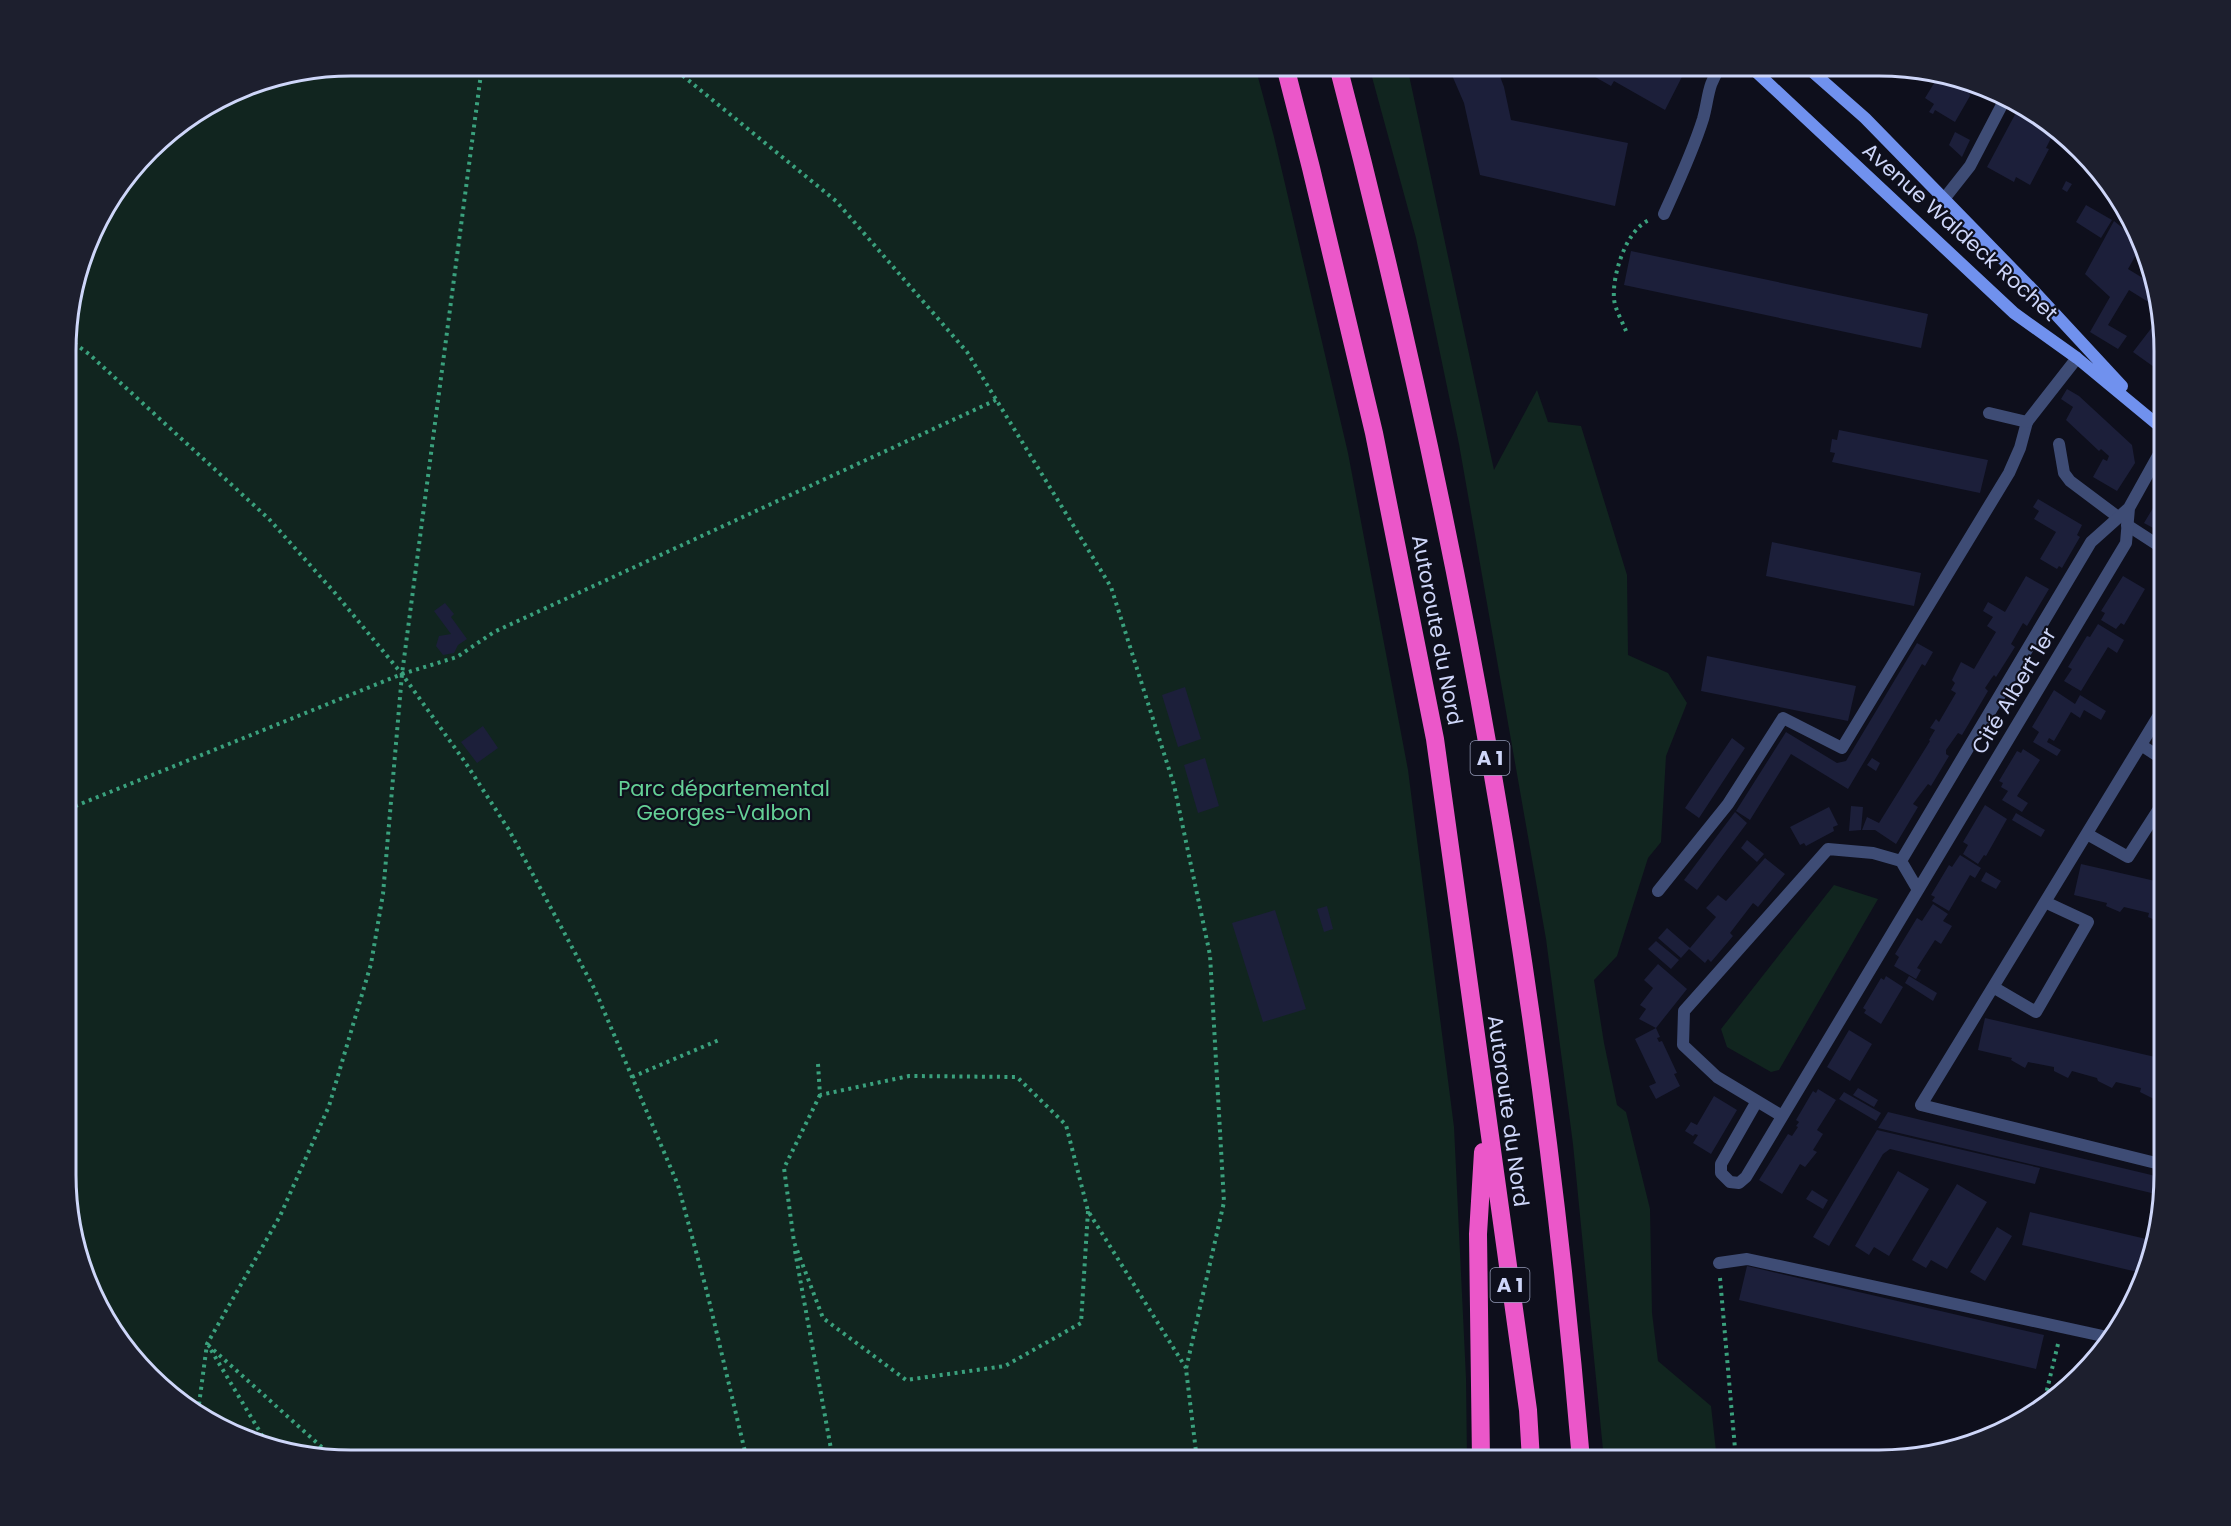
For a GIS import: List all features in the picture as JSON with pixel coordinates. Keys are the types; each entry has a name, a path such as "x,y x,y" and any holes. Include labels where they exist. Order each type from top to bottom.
{"highway":[{"name":"Autoroute du Nord","path":"1287,76 1353,339 1435,739 1528,1410 1530,1450"},
{"name":"Autoroute du Nord","path":"1341,76 1370,187 1405,336 1452,557 1486,735 1542,1094 1562,1262 1580,1450"},
{"path":"1481,1450 1478,1234 1486,1111"}],"main road":[{"name":"Avenue Waldeck Rochet","path":"1761,76 2014,313 2077,358 2154,421"},
{"name":"Avenue Waldeck Rochet","path":"1820,76 1865,118 2034,291 2151,418"}],"street":[{"path":"1664,214 1704,117 1713,76"},
{"path":"1944,199 1971,166 2002,105"},
{"path":"1658,891 1728,804 1783,718 1842,748 2009,473 2020,448 2027,422 2077,358"},
{"path":"1989,413 2027,422"},
{"path":"2059,444 2067,477 2154,542"},
{"name":"Cité Albert 1er","path":"1901,861 2091,542 2123,521 2154,463"},
{"name":"Cité Albert 1er","path":"1757,1101 1721,1164 1721,1173 1726,1180 1739,1183 1746,1177 2126,543 2123,521"},
{"path":"2154,724 1921,1105 2154,1163"},
{"path":"2141,745 2154,753"},
{"path":"2087,834 2128,857 2154,817"},
{"path":"1782,1116 1717,1077 1683,1045 1684,1011 1828,849 1873,853 1901,861 1917,890"},
{"path":"1993,987 2036,1012 2088,922 2046,902"},
{"path":"1719,1263 1747,1259 2102,1336"}],"path":[{"path":"199,1403 207,1344 280,1216 329,1106 371,964 383,894 402,674 481,76"},
{"path":"683,76 836,201 967,352 1111,587 1174,785 1210,955 1224,1202 1186,1369 1196,1450"},
{"path":"1626,331 1614,300 1619,258 1640,224 1664,214"},
{"path":"76,345 269,519 335,593 402,674 465,762 509,830 595,990 678,1185 707,1292 745,1450"},
{"path":"76,806 402,674 457,657 494,632 996,400"},
{"path":"632,1077 718,1040"},
{"path":"818,1064 820,1095 784,1168 794,1242 831,1450"},
{"path":"820,1095 909,1076 1017,1077 1066,1125 1088,1211 1186,1369"},
{"path":"794,1242 823,1318 906,1380 1005,1366 1081,1323 1088,1211"},
{"path":"1719,1263 1735,1450"},
{"path":"2046,1394 2062,1327"},
{"path":"207,1344 261,1434"},
{"path":"207,1344 323,1448"}],"green space":[{"name":"Parc départemental Georges-Valbon","path":"1258,76 1348,453 1408,770 1454,1127 1466,1378 1467,1450 351,1450 298,1444 246,1429 214,1413 184,1393 157,1369 133,1342 113,1312 97,1280 86,1246 77,1193 76,351 82,298 97,246 113,214 133,184 157,157 184,133 214,113 246,97 280,86 333,77"},
{"path":"1372,76 1409,76 1494,470 1537,390 1548,422 1581,426 1627,575 1628,655 1668,673 1687,703 1666,756 1661,842 1648,858 1617,956 1594,980 1617,1105 1626,1112 1650,1209 1652,1313 1658,1361 1711,1406 1716,1450 1603,1450 1573,1144 1546,939 1459,444 1416,238"},
{"path":"1834,885 1878,899 1779,1070 1771,1072 1727,1047 1721,1029"}],"building":[{"path":"1452,76 1500,76 1511,120 1628,143 1615,206 1480,175 1464,103"},
{"path":"1594,76 1682,76 1665,110 1614,81 1611,86"},
{"path":"1935,82 1969,91 1970,96 1955,122 1935,110 1933,114 1929,112 1934,104 1925,98"},
{"path":"2016,113 2052,137 2046,148 2049,149 2030,185 2016,177 2014,182 1987,167"},
{"path":"1955,132 1970,140 1962,157 1949,145"},
{"path":"2066,181 2072,184 2067,192 2062,189"},
{"path":"2086,205 2112,220 2101,238 2076,222"},
{"path":"2114,221 2127,231 2134,246 2137,254 2128,269 2145,279 2150,303 2129,290 2108,325 2127,336 2118,349 2090,332 2110,297 2085,274"},
{"path":"1631,251 1928,314 1921,348 1624,285"},
{"path":"2153,326 2153,326 2154,367 2133,352"},
{"path":"2067,389 2079,396 2132,445 2135,463 2117,491 2093,477 2103,459 2107,461 2109,456 2101,449 2099,451 2066,420 2073,407 2061,399"},
{"path":"1839,430 1988,460 1980,493 1832,462 1835,453 1830,452 1832,439 1837,440"},
{"path":"2038,499 2082,525 2077,535 2080,537 2062,568 2059,566 2057,569 2040,559 2056,532 2034,519 2039,511 2033,507"},
{"path":"2154,506 2154,528 2144,523"},
{"path":"1772,542 1921,573 1914,606 1766,576"},
{"path":"2026,576 2049,589 2027,626 2023,623 2011,644 2015,647 1996,677 1994,675 1985,688 1988,691 1962,735 1958,733 1946,750 1949,756 1931,786 1928,784 1913,804 1918,807 1896,844 1875,830 1862,830 1867,817 1879,823 1930,741 1935,730 1930,728 1936,719 1939,722 1956,693 1951,690 1955,683 1952,680 1961,662 1974,669 1996,632 1987,626 1993,617 1983,611 1988,602 2005,612"},
{"path":"2123,576 2145,589 2124,625 2121,623 2116,629 2101,620 2105,613 2101,611"},
{"path":"445,603 454,614 451,617 467,639 458,645 454,653 443,655 436,646 439,636 451,634 434,611"},
{"path":"2098,624 2124,640 2117,653 2108,647 2081,691 2064,681 2072,669 2068,667 2087,636 2090,637"},
{"path":"1917,643 1933,652 1925,666 1922,664 1848,789 1791,754 1750,820 1736,811 1786,732 1837,763 1846,761"},
{"path":"1707,656 1856,686 1848,721 1701,691"},
{"path":"1185,687 1201,739 1178,747 1162,695"},
{"path":"2054,690 2075,704 2080,695 2106,711 2101,720 2084,710 2080,718 2071,712 2054,741 2049,738 2047,742 2061,750 2057,756 2033,742 2039,732 2032,727"},
{"path":"483,726 498,748 477,763 461,742"},
{"path":"1732,738 1745,748 1699,818 1685,808"},
{"path":"2023,749 2040,760 2017,796 2028,803 2022,812 2002,800 2008,791 2001,787 2003,783 1999,781 2017,751 2021,753"},
{"path":"1205,758 1219,806 1198,813 1184,765"},
{"path":"1872,758 1880,763 1876,771 1867,765"},
{"path":"1985,805 2007,819 1986,856 1984,855 1978,864 1963,854 1968,845 1963,842"},
{"path":"1851,806 1863,807 1861,830 1849,831"},
{"path":"1829,807 1838,825 1833,827 1834,831 1806,846 1804,843 1800,845 1790,827"},
{"path":"1735,812 1747,823 1697,890 1684,880"},
{"path":"2016,813 2045,830 2041,837 2012,820"},
{"path":"1747,840 1764,854 1757,862 1741,848"},
{"path":"1960,855 1981,868 1975,878 1970,875 1949,911 1932,901 1935,897 1931,895 1949,865 1952,867"},
{"path":"1765,858 1785,874 1758,907 1753,903 1730,933 1733,936 1711,962 1708,959 1705,963 1689,949 1681,958 1658,938 1667,928 1690,948 1716,917 1706,908 1718,895 1726,901"},
{"path":"2081,864 2154,881 2154,920 2148,917 2149,913 2124,907 2120,912 2106,906 2107,903 2074,895"},
{"path":"1986,872 2001,881 1996,889 1981,881"},
{"path":"1933,904 1948,914 1943,921 1952,926 1941,944 1935,940 1917,968 1921,970 1916,979 1894,966 1899,957 1895,954 1917,918 1922,921"},
{"path":"1327,906 1333,929 1324,932 1317,909"},
{"path":"1275,910 1306,1009 1263,1022 1232,923"},
{"path":"1656,941 1679,960 1671,969 1648,949"},
{"path":"1658,964 1687,989 1656,1028 1639,1019 1646,1009 1640,1005 1653,988 1644,980"},
{"path":"1886,976 1903,987 1881,1024 1864,1013 1866,1010 1863,1008 1881,978 1884,980"},
{"path":"1909,976 1937,993 1933,1001 1905,983"},
{"path":"1985,1018 2154,1057 2154,1099 2140,1092 2141,1088 2116,1082 2112,1088 2098,1081 2097,1078 2072,1071 2068,1078 2054,1071 2054,1067 2028,1062 2025,1068 2011,1060 2012,1058 1978,1050"},
{"path":"1656,1028 1660,1037 1657,1038 1659,1042 1662,1041 1677,1073 1674,1074 1680,1086 1656,1099 1649,1086 1656,1083 1635,1039"},
{"path":"1849,1030 1872,1044 1850,1081 1827,1067"},
{"path":"1858,1088 1878,1100 1874,1107 1853,1095"},
{"path":"1818,1089 1836,1100 1817,1130 1823,1134 1813,1150 1817,1152 1805,1167 1800,1164 1782,1194 1759,1180 1788,1134 1792,1136 1798,1127 1796,1126 1799,1122 1796,1120 1813,1091 1816,1093"},
{"path":"1844,1092 1881,1113 1876,1121 1839,1099"},
{"path":"1714,1096 1737,1110 1711,1154 1693,1143 1698,1135 1693,1136 1685,1131 1691,1122 1697,1125"},
{"path":"1888,1112 2154,1176 2154,1194 1878,1128"},
{"path":"1877,1130 2040,1168 2035,1184 1890,1149 1883,1154 1829,1246 1813,1237"},
{"path":"1898,1171 1929,1189 1889,1256 1874,1247 1869,1255 1855,1246"},
{"path":"1957,1184 1987,1202 1947,1269 1931,1260 1926,1268 1912,1260"},
{"path":"1812,1190 1828,1200 1823,1209 1806,1199"},
{"path":"2030,1212 2147,1239 2137,1272 2022,1245"},
{"path":"1997,1227 2012,1236 1985,1281 1970,1272"},
{"path":"1747,1266 2044,1335 2036,1369 1739,1300"}]}
